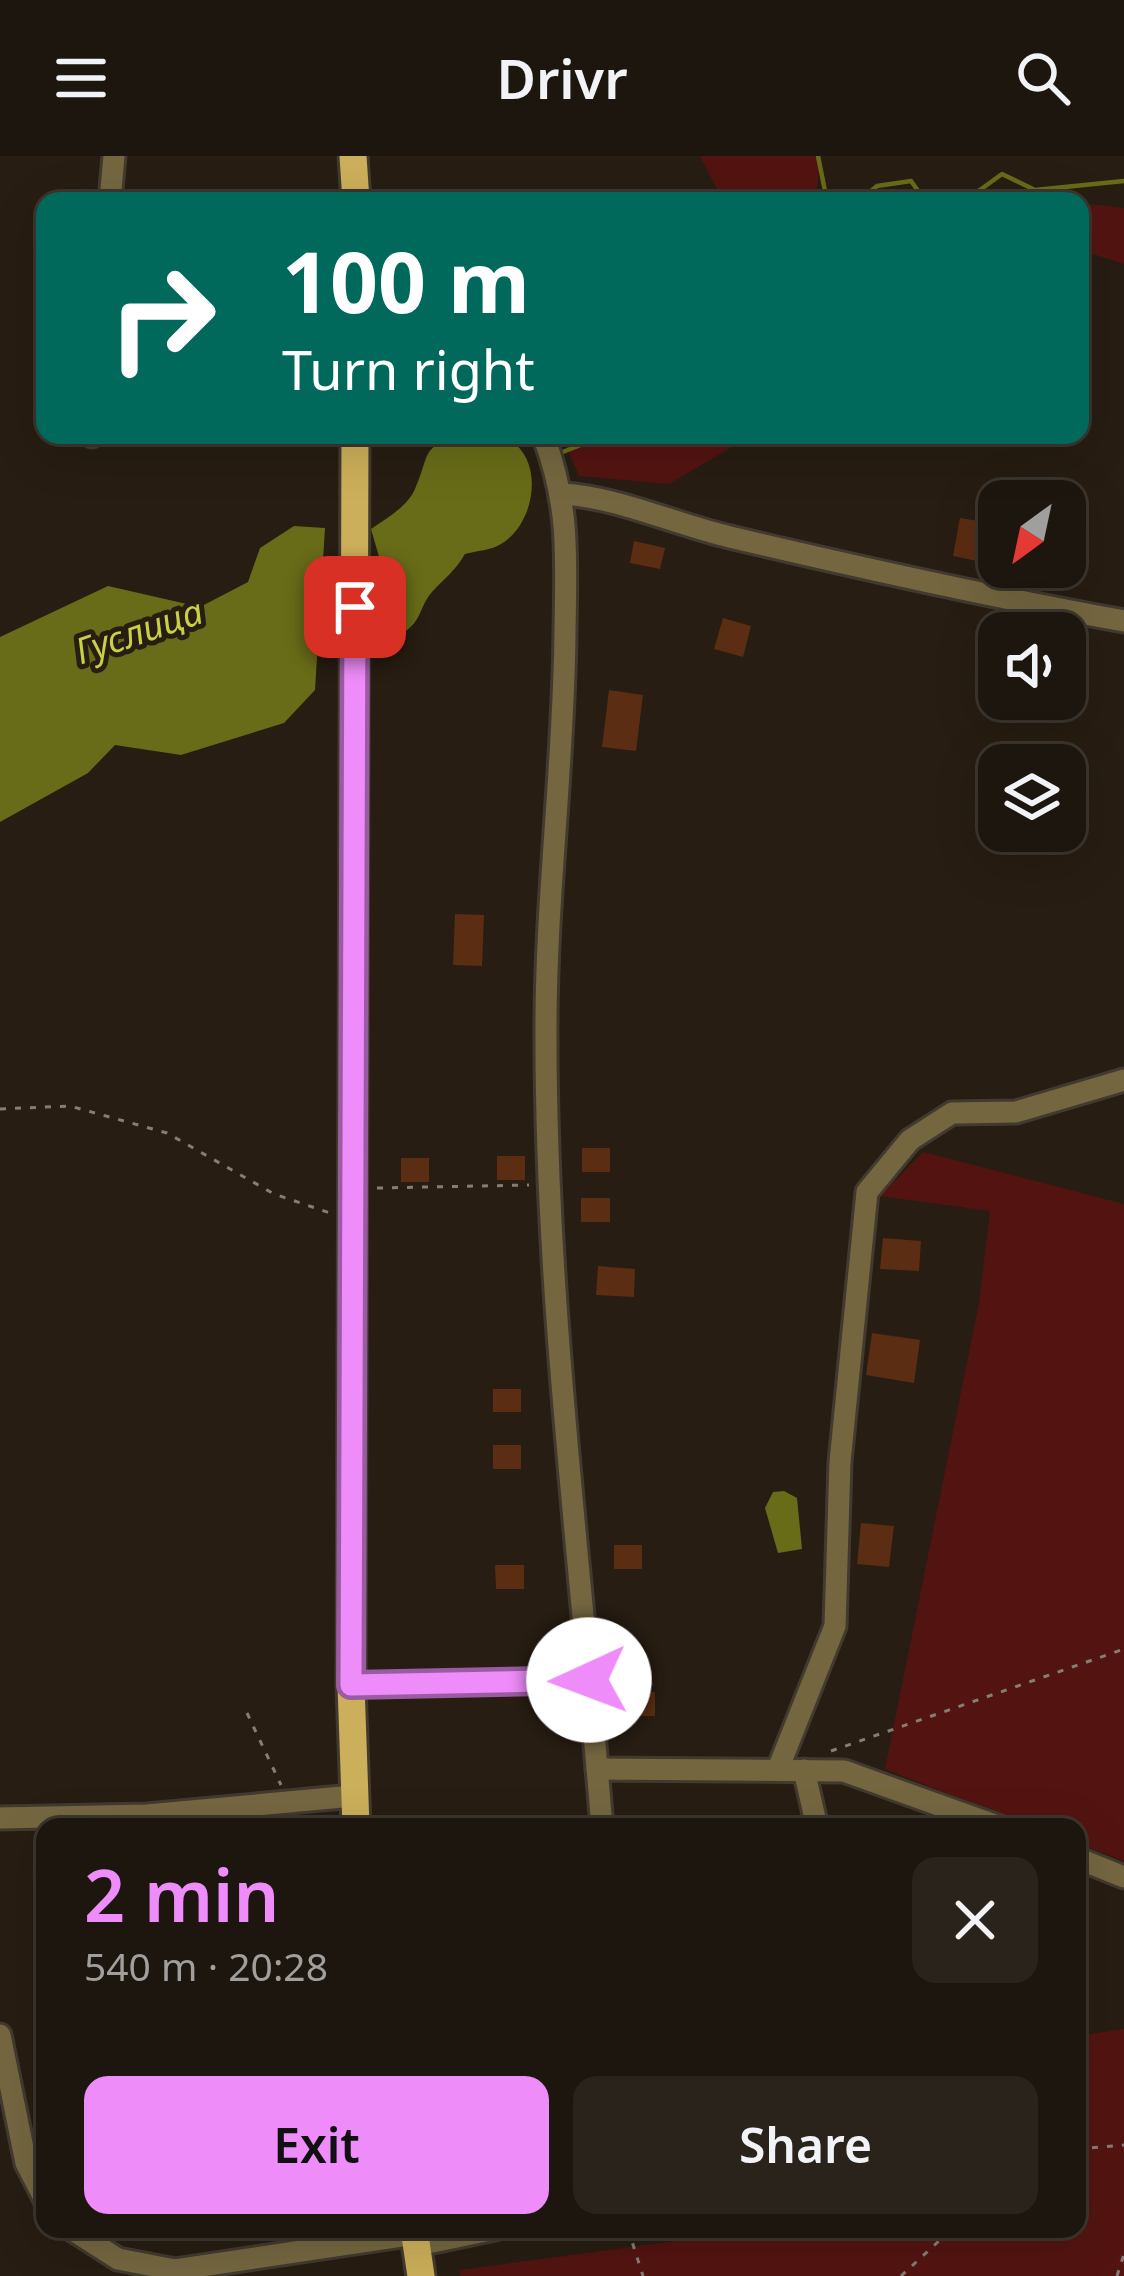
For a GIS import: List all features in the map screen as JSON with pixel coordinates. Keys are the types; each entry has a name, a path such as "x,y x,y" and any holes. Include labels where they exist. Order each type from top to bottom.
{"main road":[{"path":"352,156 361,192"},
{"path":"355,444 351,1685 355,1818"},
{"path":"416,2238 421,2276"}],"street":[{"path":"111,192 114,156"},
{"path":"546,444 566,513 565,673 545,1035 549,1185 557,1364 601,1818"},
{"path":"560,485 670,522 936,586 1124,621"},
{"path":"778,1769 835,1626 840,1462 867,1192 910,1140 952,1113 1016,1112 1124,1080"},
{"path":"351,1685 589,1680"},
{"path":"597,1768 844,1771 975,1818"},
{"path":"804,1770 815,1818"},
{"path":"0,1818 147,1815 353,1796"},
{"path":"1086,1862 1124,1877"},
{"path":"0,2035 26,2163 36,2182"},
{"path":"86,2238 118,2258 162,2273 339,2238"}],"path":[{"path":"0,1109 70,1106 167,1133 274,1194 351,1221"},
{"path":"352,1189 549,1185"},
{"path":"822,1754 1124,1649"},
{"path":"247,1713 282,1786 284,1804"},
{"path":"1086,2148 1124,2145"},
{"path":"631,2238 643,2276"},
{"path":"901,2276 942,2238"},
{"path":"1117,2276 1124,2254"}],"shaded area":[{"path":"700,156 820,156 817,192 718,192"},
{"path":"1089,204 1124,208 1124,264 1089,253"},
{"path":"565,444 737,444 669,484 579,476"},
{"path":"923,1152 1124,1204 1124,1861 1086,1846 1086,1818 1011,1818 885,1769 979,1303 990,1211 880,1196"},
{"path":"1124,2029 1124,2276 460,2276 460,2270 698,2238 1086,2238 1086,2035"}],"water":[{"path":"439,444 514,444 528,463 531,477 528,508 513,535 501,544 465,554 428,598 414,623 404,632 398,629 387,641 382,567 371,529 411,495"},
{"path":"294,526 325,528 315,690 284,723 181,755 115,745 88,773 0,822 0,637 108,586 200,607 248,582 260,548"},
{"path":"784,1491 797,1498 802,1549 778,1553 765,1508 773,1492"}],"building":[{"path":"960,518 978,521 977,561 953,556"},
{"path":"634,541 665,548 660,569 630,563"},
{"path":"723,618 751,626 743,657 714,649"},
{"path":"609,690 643,695 636,751 602,747"},
{"path":"455,914 484,915 482,966 453,965"},
{"path":"582,1148 610,1148 610,1172 582,1172"},
{"path":"497,1156 525,1156 525,1180 497,1180"},
{"path":"401,1158 429,1158 429,1182 401,1182"},
{"path":"581,1198 610,1198 610,1222 581,1222"},
{"path":"883,1238 921,1241 919,1271 880,1269"},
{"path":"598,1266 635,1269 634,1297 596,1295"},
{"path":"872,1333 920,1340 914,1383 866,1375"},
{"path":"493,1389 521,1389 521,1412 493,1412"},
{"path":"493,1445 521,1445 521,1469 493,1469"},
{"path":"861,1523 894,1526 889,1567 857,1564"},
{"path":"614,1545 642,1545 642,1569 614,1569"},
{"path":"495,1565 524,1565 524,1589 496,1589"},
{"path":"626,1692 655,1692 655,1716 627,1716"}],"waterway":[{"name":"Гуслица","path":"818,156 825,192"},
{"path":"977,192 1002,174 1035,190 1124,181"},
{"path":"870,192 877,186 911,181 919,192"},
{"name":"Гуслица","path":"555,455 583,444"}],"route":[{"path":"355,607 351,1685 589,1680"}]}
